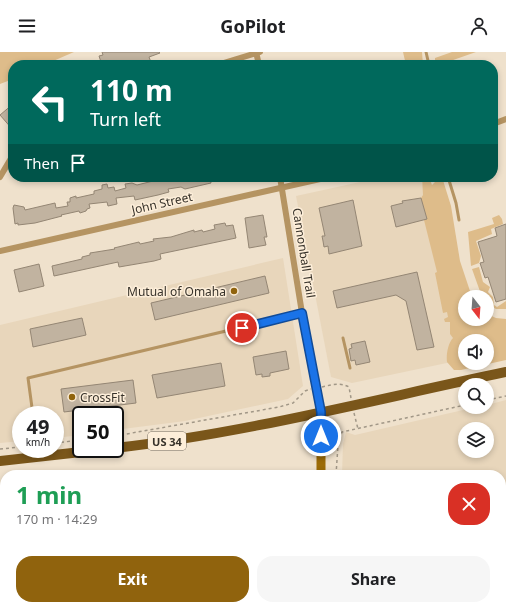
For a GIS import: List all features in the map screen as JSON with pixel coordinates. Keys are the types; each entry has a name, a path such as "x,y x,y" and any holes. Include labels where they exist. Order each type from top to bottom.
{"main road":[{"name":"US 34","path":"124,447 220,432 506,372"},
{"name":"Cannonball Trail","path":"321,412 321,470"},
{"path":"0,461 14,458"}],"street":[{"path":"233,60 258,52"},
{"path":"0,177 8,163"},
{"name":"Cannonball Trail","path":"281,182 302,313 321,412"},
{"name":"John Street","path":"0,251 308,182"}],"lane":[{"path":"450,182 456,203 458,220"},
{"path":"32,406 28,378 302,313"},
{"path":"343,338 350,368"}],"path":[{"path":"331,386 345,385 348,386 350,390"},
{"path":"124,434 280,408 293,403 305,391 309,390"},
{"path":"494,399 506,396"},
{"path":"336,470 338,445 342,432 458,407"},
{"path":"356,422 358,429"},
{"path":"0,449 12,448"}],"shaded area":[{"path":"0,52 74,52 56,60 8,60 8,81 0,84"},
{"path":"403,52 422,52 423,60 405,60"},
{"path":"452,52 476,52 453,60 435,60 435,58"},
{"path":"360,182 422,182 458,346 458,361 352,383 331,377 296,196"},
{"path":"422,182 431,182 432,185 435,182 444,182 451,206 460,261 470,290 458,290 458,326 494,326 494,317 506,319 506,360 494,363 494,334 458,334 458,370 454,370 447,362 448,349 453,338 450,334 450,322 445,322 444,319 448,317 447,312 443,313 435,273 437,272 424,220 426,219 421,198 423,195"},
{"path":"499,215 503,224 491,229 492,234 476,241 481,256 479,263 471,266 468,232 494,224 492,218"},
{"path":"283,258 303,386 288,399 185,421 124,429 124,406 72,406 72,436 64,437 64,406 12,406 12,442 0,443 0,325"},
{"path":"479,267 483,282 490,287 489,290 480,290 472,269"},
{"path":"506,301 506,309 496,309 494,305 497,307"},
{"path":"506,400 506,470 342,470 343,444 346,432 355,435 458,411 458,414 494,414 494,403"}],"building":[{"path":"102,52 160,53 149,57 150,60 100,60 99,56 103,55"},
{"path":"8,108 8,124 0,115"},
{"path":"149,182 211,183 185,189 181,187 168,189 169,192 135,200 134,196 116,198 117,204 108,206 107,202 89,204 90,208 80,213 79,211 61,215 62,216 35,223 15,224 14,205 24,207 25,210 55,203 56,208 68,206 67,202 70,202 70,198 94,194 94,191 102,189 102,185 107,184 108,188 114,187 115,191 126,188 125,184 132,183 137,185"},
{"path":"421,198 427,219 396,227 391,206 403,203 402,201"},
{"path":"353,200 362,246 329,254 328,246 324,247 322,236 325,236 319,208"},
{"path":"263,215 267,237 264,237 266,245 249,248 245,218"},
{"path":"225,223 226,226 233,225 236,238 160,254 161,259 154,261 119,267 118,262 54,276 52,266 82,259 82,257 90,255 90,253 115,249 114,248 139,242 140,244 154,241 153,239 171,237 194,230 194,232 202,230 203,232 215,229 214,225"},
{"path":"506,224 506,299 496,302 494,290 492,290 488,277 485,278 480,263 484,262 478,242 497,236 495,228"},
{"path":"39,264 44,286 19,292 14,270"},
{"path":"417,272 434,347 417,350 406,301 396,295 337,308 333,291"},
{"path":"265,276 269,293 155,320 151,303"},
{"path":"82,318 86,335 33,347 30,329"},
{"path":"365,341 370,362 356,365 355,360 351,361 349,349 352,348 351,344"},
{"path":"286,351 289,369 270,373 270,376 262,377 262,374 256,375 253,357"},
{"path":"221,363 225,386 157,398 152,375"},
{"path":"133,380 136,403 112,406 72,406 72,411 64,412 61,389"}],"place":[{"name":"Mutual of Omaha","path":"234,291"},
{"name":"CrossFit","path":"72,397"}],"route":[{"path":"242,328 302,313 321,412 321,436"}]}
